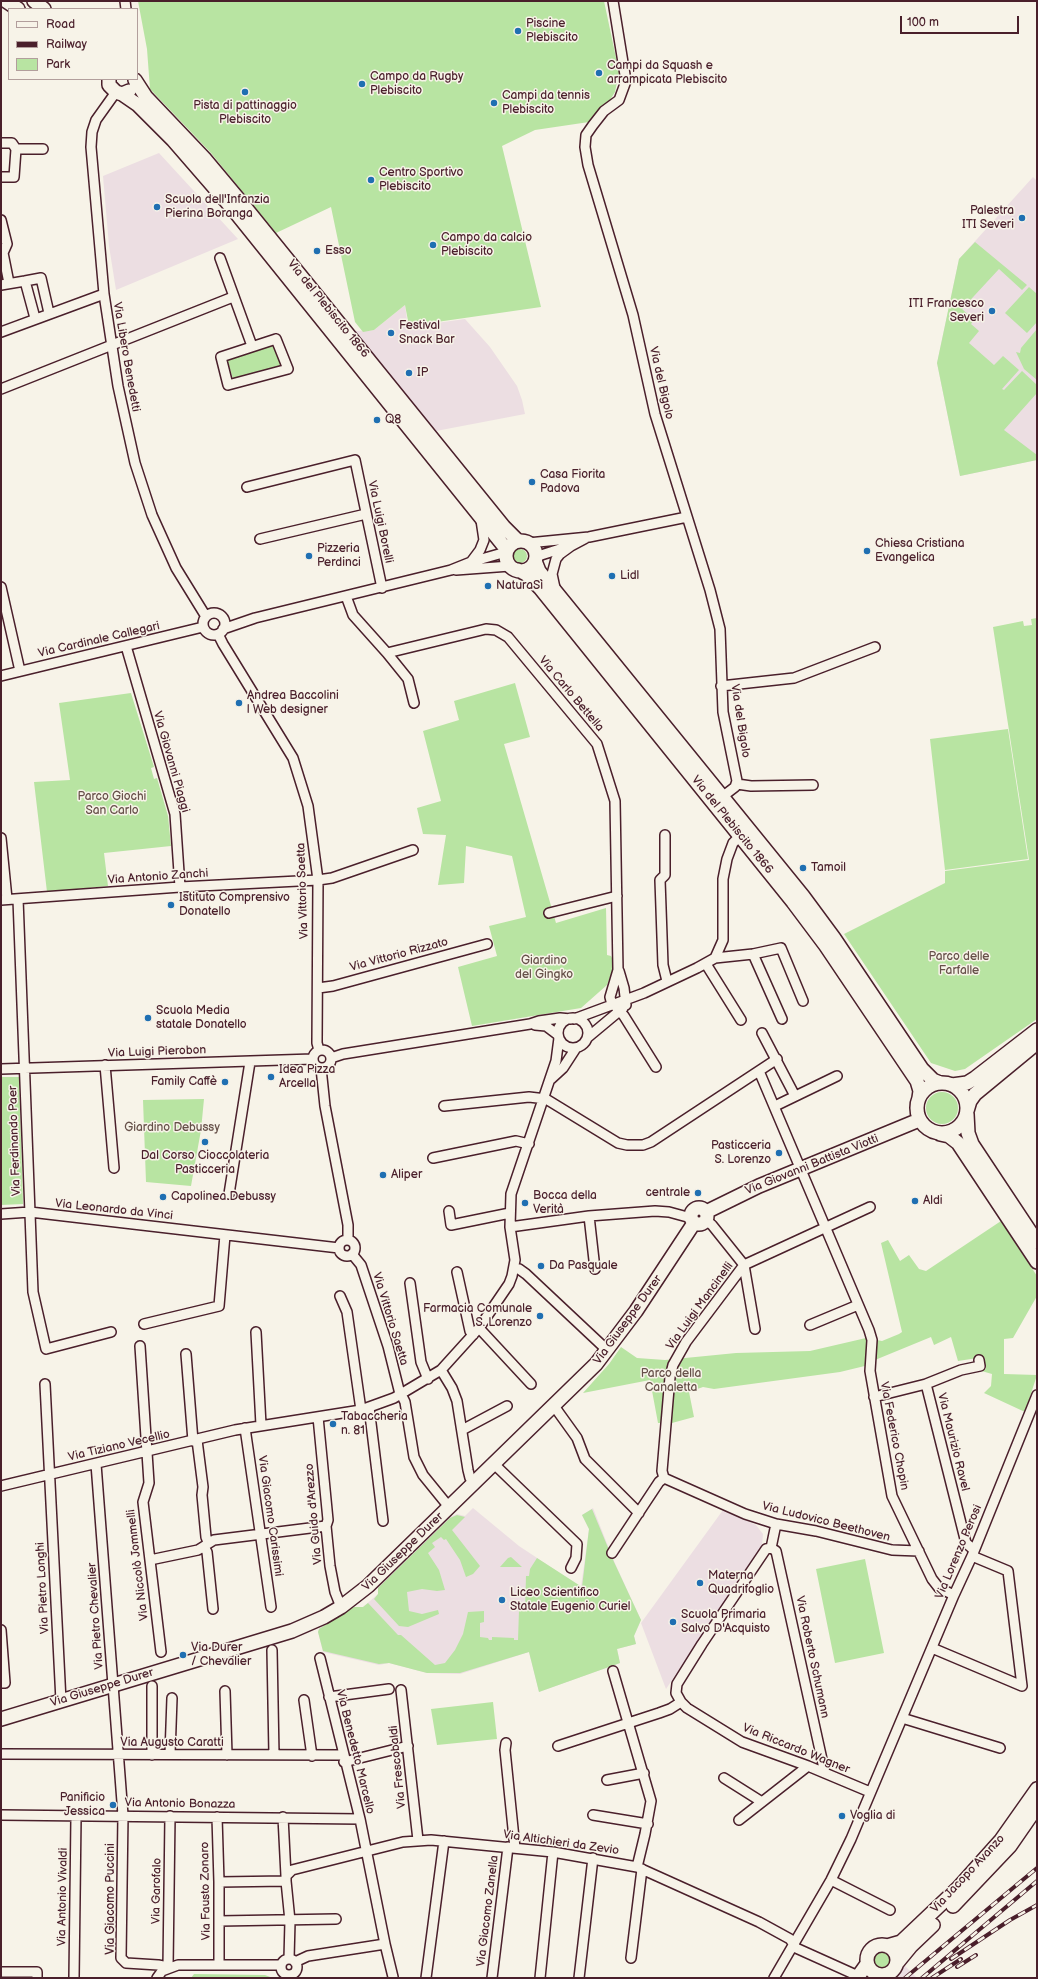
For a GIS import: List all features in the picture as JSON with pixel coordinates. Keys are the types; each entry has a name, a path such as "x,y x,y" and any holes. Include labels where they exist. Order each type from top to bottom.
{"main road":[{"path":"6,1 16,8"},
{"path":"34,1 43,8"},
{"path":"109,80 109,85 119,93 130,91 135,80"},
{"name":"Via del Plebiscito 1866","path":"135,80 146,97 204,158 240,201 499,520 523,542"},
{"name":"Via del Plebiscito 1866","path":"119,93 138,105 214,186 479,513 506,551"},
{"path":"523,542 535,550 535,559 528,568 514,568 506,560 506,551 513,543 523,542"},
{"name":"Via del Plebiscito 1866","path":"535,559 539,570 556,592 818,916 922,1069 933,1080 946,1084"},
{"name":"Via del Plebiscito 1866","path":"514,568 526,574 540,588 793,902 830,952 917,1081 920,1091 919,1098"},
{"path":"1037,1030 967,1083 931,1085 919,1098 916,1109 919,1120 928,1129 949,1136 958,1143 1037,1262"},
{"path":"940,1134 947,1134 960,1127 967,1113 970,1101 976,1094 1037,1043"},
{"path":"946,1084 957,1088 965,1098 968,1133 972,1144 1037,1242"},
{"name":"Via Giovanni Battista Viotti","path":"699,1218 752,1189 919,1120"},
{"name":"Via Giuseppe Durer","path":"1,1719 292,1631 324,1617 341,1607 368,1586 584,1377 607,1350 636,1311 699,1218"},
{"name":"Via Jacopo Avanzo","path":"887,1946 901,1942 963,1883 1001,1840 1037,1789"},
{"name":"Via Jacopo Avanzo","path":"897,1963 911,1946 988,1870 1010,1846 1037,1807"},
{"path":"880,1945 887,1946 895,1952 897,1963 892,1972 876,1977 867,1964 867,1956 873,1948 880,1945"},
{"path":"857,1977 867,1964"}],"street":[{"name":"Via del Bigolo","path":"613,1 626,81 619,100 604,111 586,135 585,147 588,165 633,315 655,414 710,590 720,629 723,712 737,784"},
{"name":"Via Libero Benedetti","path":"119,93 96,120 92,132 91,147 104,294 112,344 128,433 144,494 163,542 176,568 206,616"},
{"path":"1,177 14,177 16,150 12,143 2,143"},
{"path":"16,150 44,149"},
{"path":"1,220 7,244 2,252 5,284 41,278 49,313"},
{"path":"220,258 252,346"},
{"path":"25,281 35,318"},
{"path":"1,332 35,318 104,294"},
{"path":"1,389 233,297"},
{"path":"276,339 288,369 228,385 221,357 252,346 276,339"},
{"name":"Via Luigi Borelli","path":"247,487 355,460 382,588"},
{"path":"470,562 480,550 484,540 484,529 479,513"},
{"path":"260,540 366,514"},
{"path":"523,542 589,537 687,517"},
{"path":"535,559 571,546 589,537"},
{"path":"556,592 553,583 554,565 560,554 571,546"},
{"path":"254,618 224,619 215,612 206,616 202,623 202,627 209,634 221,632 254,618 451,570 470,562 506,551"},
{"path":"451,570 514,568"},
{"path":"1,587 20,671"},
{"path":"346,596 353,615 388,653 408,679 414,703"},
{"path":"221,632 224,619"},
{"name":"Via Cardinale Callegari","path":"1,676 202,627"},
{"name":"Via Carlo Bettella","path":"388,653 486,629 496,630 508,637 597,744 615,801 618,970 621,1005"},
{"name":"Via Vittorio Saetta","path":"221,632 222,644 283,741 299,774 308,806 318,880 317,1042 319,1050"},
{"name":"Via Giovanni Piaggi","path":"126,646 175,814 180,887"},
{"path":"721,686 794,678 875,647"},
{"path":"722,797 737,784 751,786 813,786"},
{"path":"665,835 665,875 660,880 663,965 667,981"},
{"path":"715,958 723,940 723,879 727,859 733,844 740,836"},
{"path":"1,838 4,899"},
{"name":"Via Antonio Zanchi","path":"4,899 180,887 318,880 332,878 413,850"},
{"path":"549,913 617,896"},
{"name":"Via Ferdinando Paer","path":"18,899 33,1292 46,1349 111,1332"},
{"name":"Via Vittorio Rizzato","path":"318,988 333,986 487,944"},
{"path":"559,1037 559,1029 562,1023 621,1005 667,981 706,964 715,958 753,954 782,948 803,1001"},
{"path":"753,954 782,1019"},
{"path":"706,964 741,1020"},
{"name":"Via Carlo Bettella","path":"618,970 610,997 621,1005"},
{"path":"530,1024 546,1026 559,1037 567,1047 576,1048 584,1044 587,1038 621,1005"},
{"path":"621,1005 656,1067"},
{"path":"331,1058 338,1055 560,1018 582,1021 587,1027 587,1038"},
{"path":"762,1033 795,1096"},
{"name":"Via Tiziano Vecellio","path":"1,1486 245,1428 365,1408 401,1394 441,1370 476,1332 509,1284 514,1268 514,1251 510,1227 511,1194 529,1144 542,1099 556,1062 559,1037"},
{"name":"Via Tiziano Vecellio","path":"549,1081 563,1068 576,1048"},
{"path":"319,1050 327,1051 331,1058 330,1064 321,1068 315,1064 313,1059 319,1050"},
{"name":"Via Luigi Pierobon","path":"1,1069 313,1059"},
{"path":"444,1106 529,1097 546,1099 618,1143 631,1146 643,1145 651,1142 777,1060"},
{"path":"229,1194 250,1062"},
{"path":"104,1065 114,1168"},
{"name":"Via Vittorio Saetta","path":"321,1068 320,1072 325,1106 348,1225 348,1240 353,1243 354,1247 352,1254 361,1266 388,1346 401,1394 405,1402 411,1441 418,1467 434,1490 449,1507"},
{"name":"Via Federico Chopin","path":"759,1071 872,1340 870,1371 892,1496 932,1579 939,1588 954,1595"},
{"path":"775,1106 837,1076"},
{"path":"433,1158 516,1141 529,1144"},
{"name":"Via Luigi Mancinelli","path":"664,1478 662,1471 670,1376 673,1365 678,1354 744,1265 870,1207"},
{"path":"449,1211 451,1225 510,1213"},
{"path":"510,1227 589,1216 664,1211 699,1218 712,1225 744,1265 755,1329"},
{"name":"Via Leonardo da Vinci","path":"1,1214 30,1212 339,1248"},
{"path":"589,1216 595,1269"},
{"path":"144,1324 220,1306 225,1235"},
{"path":"348,1240 342,1242 339,1248 342,1254 352,1254"},
{"path":"514,1268 519,1269 526,1274 607,1350"},
{"path":"457,1272 470,1331 476,1332 531,1384"},
{"path":"410,1283 421,1362 428,1379"},
{"path":"340,1296 347,1312 365,1408 382,1521"},
{"path":"810,1325 858,1305"},
{"path":"256,1332 261,1425"},
{"name":"Via Niccolò Jommelli","path":"140,1346 148,1483 143,1502 161,1652"},
{"path":"186,1354 195,1440 203,1487 202,1495 206,1545 213,1609"},
{"path":"874,1397 926,1384 961,1370 980,1366 979,1360"},
{"path":"441,1370 452,1388 456,1401 468,1470 470,1478 475,1482"},
{"path":"45,1384 49,1474"},
{"name":"Via Maurizio Ravel","path":"926,1384 966,1543 973,1553"},
{"name":"Via Lorenzo Perosi","path":"774,1978 792,1944 831,1880 973,1553 1037,1395"},
{"path":"462,1430 507,1406"},
{"path":"554,1406 577,1438 585,1459 639,1513"},
{"name":"Via Guido d'Arezzo","path":"318,1417 328,1520 326,1526 332,1584 341,1607"},
{"name":"Via Giacomo Carissimi","path":"245,1428 271,1607"},
{"name":"Via Pietro Chevalier","path":"96,1464 123,1815"},
{"path":"494,1464 577,1544 576,1558 571,1568"},
{"name":"Via Pietro Longhi","path":"49,1474 61,1701"},
{"path":"612,1554 658,1482 664,1478"},
{"name":"Via Ludovico Beethoven","path":"664,1478 744,1514 776,1524 816,1530 892,1550 919,1551"},
{"path":"558,1746 670,1710 681,1702 676,1693 677,1684 762,1555 766,1550 771,1548 776,1524"},
{"path":"150,1560 206,1545 260,1534 326,1526"},
{"name":"Via Roberto Schumann","path":"771,1548 776,1551 825,1773"},
{"path":"932,1648 1022,1686 1008,1571 973,1553"},
{"path":"1,1630 5,1683 1,1683"},
{"path":"272,1650 274,1755"},
{"name":"Via Benedetto Marcello","path":"320,1658 343,1758 360,1819 393,1977"},
{"path":"613,1671 630,1724 651,1801 639,1868 631,1958"},
{"path":"152,1686 152,1755"},
{"path":"329,1697 390,1689"},
{"name":"Via Frescobaldi","path":"401,1690 418,1840"},
{"path":"225,1691 227,1755"},
{"path":"170,1754 172,1698"},
{"path":"304,1700 312,1756"},
{"name":"Via Riccardo Wagner","path":"681,1702 687,1708 742,1742 808,1766 870,1792"},
{"path":"902,1718 1000,1748"},
{"name":"Via Giacomo Zanella","path":"492,1978 512,1848 505,1750 506,1743"},
{"name":"Via Augusto Caratti","path":"1,1754 274,1755 343,1758 408,1746"},
{"path":"739,1820 808,1766"},
{"path":"607,1780 644,1773"},
{"path":"724,1778 762,1802"},
{"name":"Via Antonio Bonazza","path":"1,1815 76,1817 123,1815 360,1819"},
{"name":"Via Giacomo Puccini","path":"123,1815 121,1958 126,1963 168,1967"},
{"name":"Via Garofalo","path":"168,1967 170,1816"},
{"path":"593,1816 648,1824"},
{"name":"Via Antonio Vivaldi","path":"74,1978 76,1817"},
{"name":"Via Fausto Zonaro","path":"217,1817 219,1965"},
{"path":"281,1965 284,1973 294,1976 296,1968 292,1961 283,1817"},
{"name":"Via Altichieri da Zevio","path":"286,1879 292,1870 366,1851 418,1840 444,1841 553,1852 593,1858 639,1868 759,1922 790,1939 796,1948 857,1977"},
{"path":"426,1978 444,1841"},
{"path":"540,1978 553,1852"},
{"path":"579,1978 593,1858"},
{"path":"219,1882 286,1879"},
{"path":"831,1880 890,1910"},
{"path":"219,1921 290,1921 336,1919"},
{"path":"157,1978 162,1971 168,1967 178,1965 281,1965 284,1961 292,1961 303,1957 385,1944"},
{"path":"1,1972 37,1975"}],"shaded area":[{"name":"Scuola dell'Infanzia Pierina Boranga","path":"159,153 238,239 116,290 109,246 103,176"},
{"name":"ITI Francesco Severi","path":"1033,177 1037,181 1037,460 960,476 937,363 959,259"},
{"path":"405,305 408,327 465,319 490,347 517,386 525,414 436,431 355,331 374,330"},
{"name":"Liceo Scientifico Statale Eugenio Curiel","path":"473,1508 519,1546 581,1587 589,1529 582,1515 593,1508 614,1561 641,1620 634,1636 636,1644 617,1649 620,1663 539,1692 529,1652 460,1674 427,1673 389,1663 379,1665 323,1652 318,1632 319,1628 339,1618 354,1607 363,1607 378,1594 378,1587 450,1517 457,1514 465,1516"},
{"path":"723,1510 756,1525 763,1534 762,1545 666,1689 641,1623"},
{"path":"899,1960 917,1978 886,1978 896,1971"}],"green space":[{"name":"Centro Sportivo Plebiscito","path":"138,1 604,1 619,72 615,92 603,111 589,122 535,130 502,146 541,307 409,326 405,305 374,330 363,332 355,322 331,207 276,233 211,153 150,89 147,49"},
{"path":"975,242 1027,285 1022,290 999,269 962,309 974,320 971,324 979,331 969,343 994,365 1003,356 1019,370 1002,389 1004,390 1022,371 1037,385 1037,393 1004,430 1037,455 1037,460 960,476 937,363 959,259"},
{"path":"1029,287 1037,294 1037,322 1027,333 1005,313"},
{"path":"1037,329 1037,380 1024,369 1016,352 1020,353 1021,348"},
{"path":"274,343 281,366 233,379 227,359"},
{"path":"520,549 525,551 527,556 525,561 520,563 515,561 513,556 515,551"},
{"name":"Parco delle Farfalle","path":"1037,618 1037,1019 965,1069 955,1071 931,1063 844,934 945,883 945,871 1029,860 993,627 1023,621 1024,626 1032,625 1031,619"},
{"name":"Giardino del Gingko","path":"515,683 530,737 504,744 556,923 606,908 607,955 611,956 612,958 613,969 607,985 581,1008 472,1026 458,967 497,956 489,926 526,917 512,856 466,846 464,883 438,885 446,835 423,834 417,808 441,801 423,731 459,720 454,701"},
{"name":"Parco Giochi San Carlo","path":"131,693 154,767 151,768 154,779 157,778 168,816 171,846 104,853 108,886 47,892 34,782 70,780 59,703"},
{"path":"1008,729 1028,859 945,870 930,739"},
{"path":"1,1077 19,1077 23,1204 1,1205"},
{"path":"939,1092 945,1092 955,1099 958,1108 957,1114 951,1121 945,1124 939,1124 929,1117 926,1111 926,1105 933,1095"},
{"name":"Giardino Debussy","path":"204,1099 201,1130 191,1186 146,1182 143,1100"},
{"name":"Parco della Canaletta","path":"1001,1221 1037,1276 1037,1296 1013,1338 1004,1339 1004,1374 1037,1375 1025,1412 984,1393 991,1386 992,1374 978,1370 986,1369 984,1357 958,1361 951,1337 934,1345 931,1337 875,1360 873,1364 840,1372 714,1389 703,1387 689,1392 694,1417 672,1423 658,1423 650,1380 583,1393 609,1364 621,1347 637,1358 665,1360 736,1353 810,1351 866,1338 882,1341 902,1332 881,1243 888,1240 900,1261 909,1255 919,1269 926,1271"},
{"path":"592,1509 614,1562 641,1620 634,1636 636,1644 617,1649 620,1663 539,1692 529,1652 460,1673 427,1673 389,1663 379,1664 323,1651 318,1632 319,1629 354,1607 363,1607 368,1603 398,1635 401,1635 435,1665 445,1663 455,1650 463,1634 468,1612 484,1611 484,1622 480,1623 480,1637 488,1638 489,1640 492,1640 492,1637 514,1638 514,1640 518,1640 519,1610 525,1610 526,1576 529,1576 530,1569 537,1558 582,1587 589,1529 582,1515"},
{"path":"457,1515 465,1517 452,1530 480,1566 473,1574 466,1577 460,1560 446,1539 444,1540 441,1537 432,1543 435,1547 428,1553 439,1570 445,1590 437,1591 422,1589 407,1592 409,1611 422,1614 438,1610 439,1614 408,1627 399,1626 374,1599 378,1594 378,1588 450,1518"},
{"path":"511,1557 522,1567 500,1567 508,1558"},
{"path":"865,1559 884,1653 835,1663 816,1569"},
{"path":"493,1702 497,1739 437,1745 431,1709"},
{"path":"882,1950 890,1953 893,1961 890,1969 882,1972 874,1969 871,1961 874,1953"},
{"path":"194,1974 265,1975 273,1978 191,1978"}],"railway":[{"path":"905,1978 1037,1868"},
{"path":"922,1978 1037,1881"},
{"path":"951,1959 1010,1920 1037,1905"},
{"path":"957,1967 976,1955"},
{"path":"932,1978 961,1959"}],"place":[{"name":"Piscine Plebiscito","path":"518,31"},
{"name":"Campi da Squash e arrampicata Plebiscito","path":"599,73"},
{"name":"Campo da Rugby Plebiscito","path":"362,84"},
{"name":"Pista di pattinaggio Plebiscito","path":"245,92"},
{"name":"Campi da tennis Plebiscito","path":"494,103"},
{"name":"Centro Sportivo Plebiscito","path":"371,180"},
{"name":"Scuola dell'Infanzia Pierina Boranga","path":"157,207"},
{"name":"Palestra ITI Severi","path":"1022,218"},
{"name":"Campo da calcio Plebiscito","path":"433,245"},
{"name":"Esso","path":"317,251"},
{"name":"ITI Francesco Severi","path":"992,311"},
{"name":"Festival Snack Bar","path":"391,333"},
{"name":"IP","path":"409,373"},
{"name":"Q8","path":"377,420"},
{"name":"Casa Fiorita Padova","path":"532,482"},
{"name":"Chiesa Cristiana Evangelica","path":"867,551"},
{"name":"Pizzeria Perdinci","path":"309,556"},
{"name":"Lidl","path":"612,576"},
{"name":"NaturaSì","path":"488,586"},
{"name":"Andrea Baccolini | Web designer","path":"239,703"},
{"name":"Tamoil","path":"803,868"},
{"name":"Istituto Comprensivo Donatello","path":"171,905"},
{"name":"Scuola Media statale Donatello","path":"148,1018"},
{"name":"Idea Pizza Arcella","path":"271,1077"},
{"name":"Family Caffè","path":"225,1082"},
{"name":"Dal Corso Cioccolateria Pasticceria","path":"205,1142"},
{"name":"Pasticceria S. Lorenzo","path":"779,1153"},
{"name":"Aliper","path":"383,1175"},
{"name":"centrale","path":"698,1193"},
{"name":"Capolinea Debussy","path":"163,1197"},
{"name":"Aldi","path":"915,1201"},
{"name":"Bocca della Verità","path":"525,1203"},
{"name":"Da Pasquale","path":"541,1266"},
{"name":"Farmacia Comunale S. Lorenzo","path":"540,1316"},
{"name":"Tabaccheria n. 81","path":"333,1424"},
{"name":"Materna Quadrifoglio","path":"700,1583"},
{"name":"Liceo Scientifico Statale Eugenio Curiel","path":"502,1600"},
{"name":"Scuola Primaria Salvo D'Acquisto","path":"673,1622"},
{"name":"Via Durer / Chevalier","path":"183,1655"},
{"name":"Panificio Jessica","path":"113,1805"},
{"name":"Voglia di","path":"842,1816"}]}
